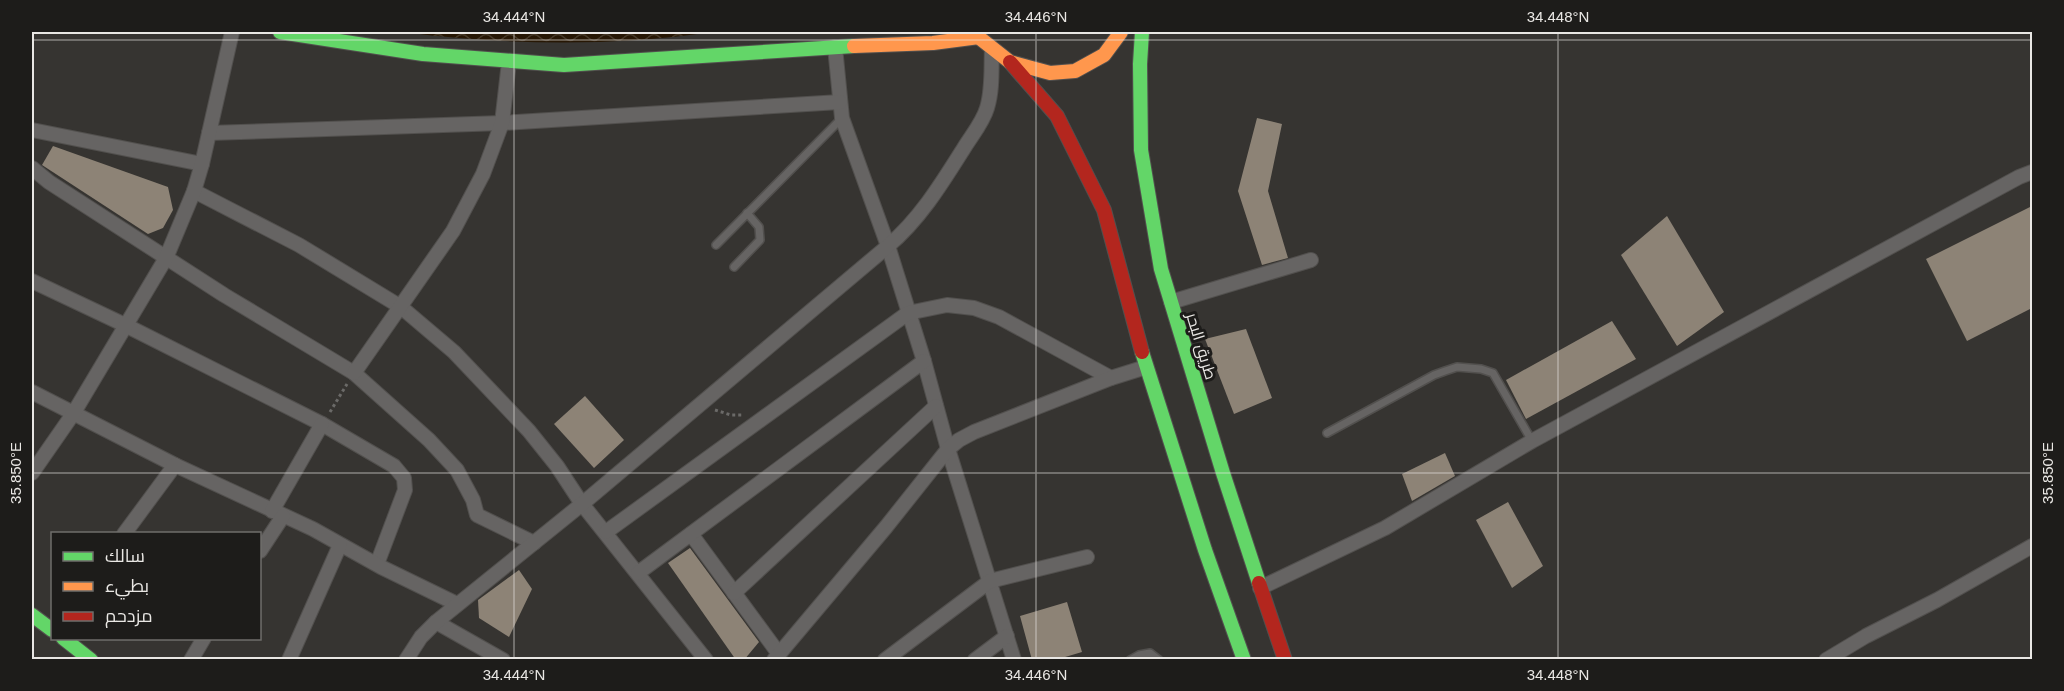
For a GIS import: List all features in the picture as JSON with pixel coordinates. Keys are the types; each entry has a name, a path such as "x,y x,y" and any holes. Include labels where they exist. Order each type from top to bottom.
{"main road":[{"path":"280,32 423,54 564,65 835,47 933,43 975,34 1010,62 1057,116 1104,210 1146,367 1205,550 1244,660"},
{"path":"1010,62 1050,73 1075,71 1104,55 1121,32"},
{"name":"طريق البحر","path":"1142,32 1141,150 1161,269 1223,473 1285,660"},
{"path":"32,615 51,628"},
{"path":"64,640 91,660"}],"street":[{"path":"32,472 73,414 166,258 194,191 202,164 232,32"},
{"path":"835,47 842,118 888,246 1014,660"},
{"path":"406,660 421,637 436,622 582,504 914,222 980,123 987,108 992,48"},
{"path":"354,372 453,231 483,174 502,123 509,62"},
{"path":"209,133 502,123 840,102"},
{"path":"32,130 202,164"},
{"path":"32,168 49,182 166,258 354,372 429,440 457,470 473,500 477,515 534,543"},
{"path":"1260,588 1385,528 1532,441 1998,188 2032,172"},
{"path":"194,191 299,245 401,307 454,352 529,431 557,466 582,504 706,660"},
{"path":"1171,302 1311,260"},
{"path":"32,281 322,424 394,466 404,478 405,490 377,564"},
{"path":"606,532 908,313 947,305 974,308 999,317 1111,378"},
{"path":"638,573 924,362"},
{"path":"691,534 734,593 776,657 948,449 966,436 1111,378 1146,367"},
{"path":"32,392 175,465 313,529 457,604"},
{"path":"734,593 936,406"},
{"path":"261,549 322,424"},
{"path":"125,532 175,465"},
{"path":"289,660 340,545"},
{"path":"1827,660 1866,636 1947,595 2032,546"},
{"path":"885,660 990,581 1088,557"},
{"path":"436,622 503,660"},
{"path":"975,660 1007,636"},
{"path":"191,660 203,640"}],"lane":[{"path":"716,245 842,118"},
{"path":"734,267 760,240 759,228 747,213"},
{"path":"1327,433 1434,375 1457,367 1481,369 1493,373 1532,441"},
{"path":"1130,660 1150,653 1159,660"}],"path":[{"path":"322,424 354,372"},
{"path":"699,406 731,415 766,416"}],"water":[{"path":"403,32 712,32 635,40 519,42"}],"building":[{"path":"1257,118 1282,124 1268,191 1288,258 1262,265 1238,191"},
{"path":"53,146 168,187 173,210 163,228 148,234 42,165"},
{"path":"2032,206 2032,308 1967,341 1926,259"},
{"path":"1667,216 1724,312 1677,346 1621,255"},
{"path":"1612,321 1636,359 1526,419 1506,380"},
{"path":"1246,329 1272,398 1234,414 1205,339"},
{"path":"585,396 624,440 594,468 554,424"},
{"path":"1445,453 1455,476 1412,501 1402,474"},
{"path":"1508,502 1543,566 1512,588 1476,520"},
{"path":"690,548 759,642 744,660 736,660 668,563"},
{"path":"519,570 532,589 509,637 479,618 478,600"},
{"path":"1067,602 1082,652 1055,660 1032,660 1020,616"}],"traffic: fast":[{"path":"280,32 423,54 564,65 854,46"},
{"path":"1142,32 1141,150 1161,269 1259,583"},
{"path":"1142,352 1205,550 1244,660"},
{"path":"32,615 51,629"},
{"path":"66,640 91,660"}],"traffic: slow":[{"path":"972,32 1010,62 1050,73 1075,71 1104,55 1121,32"},
{"path":"854,46 933,43 979,37"}],"traffic: jam":[{"path":"1010,62 1057,116 1104,210 1142,352"},
{"path":"1259,583 1285,660"}]}
